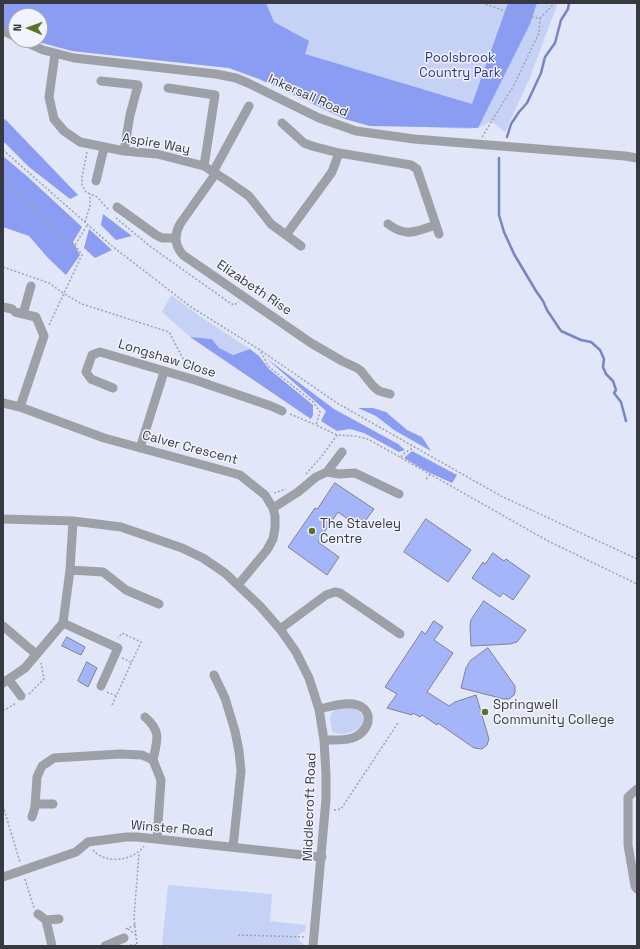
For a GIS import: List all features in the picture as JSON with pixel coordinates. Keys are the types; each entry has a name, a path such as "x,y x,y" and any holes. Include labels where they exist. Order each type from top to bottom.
{"street":[{"name":"Inkersall Road","path":"40,48 55,54 74,58 216,74 236,78 319,118 356,131 414,139 637,158"},
{"name":"Aspire Way","path":"55,54 49,96 54,119 64,131 80,142 104,148 156,154 204,166 249,196 271,224 301,246"},
{"path":"101,81 138,85 130,115 124,151"},
{"path":"168,88 215,94 204,166"},
{"path":"117,207 156,235 162,238 176,238 176,232 180,224 214,172 249,106"},
{"path":"282,123 304,143 339,153 411,165 417,169 439,234"},
{"path":"96,181 104,148"},
{"path":"286,235 332,172 339,153"},
{"path":"388,224 404,233 436,225"},
{"name":"Elizabeth Rise","path":"176,238 178,250 183,255 311,343 357,368 379,391 390,394"},
{"path":"20,407 44,336 36,317 13,311 31,286"},
{"name":"Longshaw Close","path":"113,388 91,379 86,372 92,355 100,352 195,380 282,411"},
{"path":"140,448 164,372"},
{"name":"Calver Crescent","path":"3,403 20,407 104,438 240,475 265,495 276,516 276,528 273,539 267,550 238,585"},
{"path":"327,472 342,452"},
{"path":"273,508 298,492 319,475 327,472 339,474 355,473 399,494"},
{"name":"Middlecroft Road","path":"3,518 73,522 121,527 182,548 203,558 224,573 260,606 280,629 296,652 309,678 319,709 324,740 326,774 322,857 314,942"},
{"path":"21,698 6,681 25,668 62,623 70,570 73,522"},
{"path":"70,570 103,572 126,590 159,604"},
{"path":"280,629 326,595 335,592 340,593 400,634"},
{"path":"62,623 116,645 101,686"},
{"path":"3,626 37,653"},
{"path":"214,675 225,698 236,731 239,751 241,771 233,847"},
{"path":"319,709 339,704 353,704 361,706 369,718 367,726 354,738 324,740"},
{"path":"145,718 153,725 157,732 153,760 161,780 157,840"},
{"path":"32,816 35,804 37,777 42,766 54,758 120,754 142,755 153,760"},
{"path":"637,789 628,797 628,845 635,886 637,889"},
{"path":"35,804 53,804"},
{"name":"Winster Road","path":"3,877 76,852 88,842 126,837 322,857"},
{"path":"38,914 46,920 52,946"},
{"path":"46,920 59,919"},
{"path":"105,946 126,941"}],"path":[{"path":"482,3 517,16 540,18"},
{"path":"478,144 490,121 514,85 539,33 540,18 552,6 553,3"},
{"path":"3,150 112,246 191,307 260,350 337,403 500,496 637,559"},
{"path":"3,177 69,242 76,245 82,255 63,293 50,324 41,330"},
{"path":"85,222 90,206 90,194"},
{"path":"76,245 88,224"},
{"path":"63,293 82,304 169,332 195,380"},
{"path":"260,350 268,366 313,402 320,412 316,425"},
{"path":"282,411 336,435 354,436 368,439 548,541 637,584"},
{"path":"303,476 322,456 336,435"},
{"path":"401,457 403,454 414,448"},
{"path":"426,479 430,474"},
{"path":"265,495 286,489"},
{"path":"112,705 141,642 122,633 116,642 112,642 116,645"},
{"path":"3,709 5,710 44,679 37,653"},
{"path":"324,811 341,808 398,723"},
{"path":"88,842 102,857 113,859 126,858 139,853 144,847 147,839"},
{"path":"126,941 137,945 134,917 139,853"},
{"path":"127,928 136,935"},
{"path":"238,935 314,942"}],"green space":[{"name":"Poolsbrook Country Park","path":"3,3 558,3 529,80 505,132 491,121 478,128 467,129 370,126 345,119 259,79 229,68 72,51 48,43 48,8 8,8"},
{"path":"171,295 250,349 233,355 219,348 212,339 190,337 162,312"},
{"path":"350,708 361,713 363,724 352,732 344,734 332,731 330,719 332,713 334,711"},
{"path":"168,885 272,894 270,921 306,925 305,931 298,935 298,939 305,946 162,946"}],"shaded area":[{"path":"3,3 266,3 274,22 309,41 305,54 472,104 508,3 537,3 530,24 478,128 370,126 345,119 259,79 229,68 72,51 48,45 48,8 8,8 8,29 3,27"},
{"path":"5,119 78,195 70,199 29,167 3,141 3,120"},
{"path":"3,156 82,227 73,242 80,255 66,275 48,258 29,236 3,227"},
{"path":"103,214 132,236 116,240 101,225"},
{"path":"89,229 112,250 95,258 84,248"},
{"path":"190,337 212,339 219,348 233,355 250,349 259,356 269,369 313,405 313,415 311,419"},
{"path":"266,358 334,409 398,444 405,450 399,452 364,433 350,429 337,431 321,421 326,411"},
{"path":"358,408 373,408 386,412 407,430 422,437 431,451 394,430 376,416"},
{"path":"412,451 457,475 452,483 424,470 404,458"}],"building":[{"path":"335,483 374,509 360,528 338,512 318,542 339,557 327,575 288,547 315,508 317,509"},
{"path":"426,519 471,550 448,582 404,552"},
{"path":"493,553 504,561 506,559 530,576 513,600 503,593 500,597 472,578 483,562 485,564"},
{"path":"484,601 526,630 517,642 510,644 471,646 471,620"},
{"path":"434,621 443,627 434,640 453,653 427,692 449,706 455,702 476,695 489,739 487,745 482,749 474,748 438,723 437,725 422,715 420,717 413,713 412,715 387,708 397,694 385,687 422,631 425,634"},
{"path":"67,637 85,647 81,655 62,646"},
{"path":"488,648 515,686 514,695 509,699 461,688 466,668 470,661"},
{"path":"87,662 97,668 88,687 78,681"}],"waterway":[{"path":"507,137 511,124 527,103 541,73 545,57 555,43 561,20 568,9 569,3"},
{"path":"499,158 499,215 504,232 514,254 561,331 581,340 591,342 600,350 604,359 603,367 606,374 613,381 616,390 614,393 621,402 626,421"}],"place":[{"name":"The Staveley Centre","path":"312,531"},
{"name":"Springwell Community College","path":"485,712"}]}
